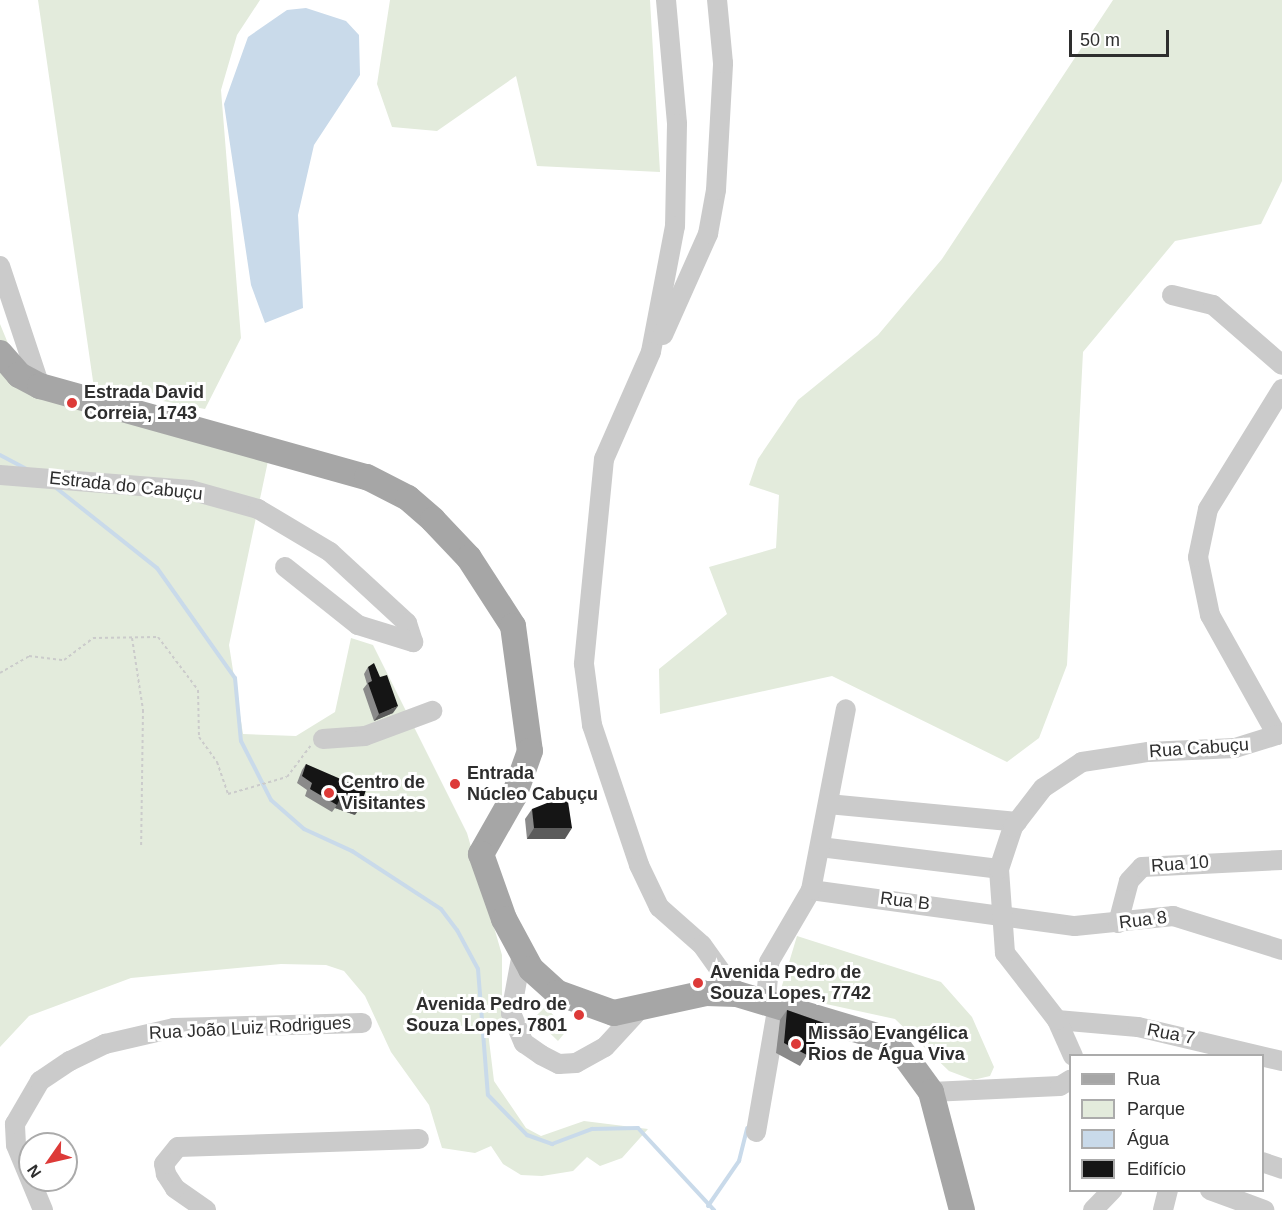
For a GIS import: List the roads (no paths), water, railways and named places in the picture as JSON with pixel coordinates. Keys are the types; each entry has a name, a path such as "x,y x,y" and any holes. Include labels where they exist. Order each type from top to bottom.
{"main road":[{"path":"0,353 19,375 40,386 367,477 408,498 451,538 492,590 513,626 528,729 522,779 481,854 522,953 543,984 576,1002 614,1013 706,993 737,994 772,1002 894,1041 931,1092 963,1209"}],"street":[{"path":"651,352 675,226 676,124 666,0"},
{"path":"717,0 723,63 716,190 708,234 651,352 604,459 584,664 592,725 621,825 659,907 702,945 737,994"},
{"path":"0,266 40,386"},
{"path":"1172,295 1213,304 1282,365"},
{"name":"Rua Cabuçu","path":"1072,1054 1057,1020 1016,972 1005,953 999,917 999,869 1017,822 1044,788 1082,762 1148,752 1235,748 1279,736 1210,615 1198,557 1208,509 1282,388"},
{"name":"Estrada do Cabuçu","path":"0,475 190,490 258,509 330,552 407,623 413,642 358,625 285,567"},
{"path":"756,1132 772,1002 770,962 812,890 846,709"},
{"path":"323,739 365,736 432,711"},
{"path":"828,804 1017,822"},
{"path":"820,847 999,869"},
{"name":"Rua 10","path":"1118,923 1129,881 1142,867 1282,860"},
{"name":"Rua B","path":"812,890 999,917"},
{"name":"Rua 8","path":"999,917 1075,926 1186,918 1282,950"},
{"path":"522,953 511,1013 524,1043 559,1064 576,1063 605,1047 640,1009"},
{"name":"Rua 7","path":"1057,1020 1138,1027 1252,1054"},
{"name":"Rua João Luiz Rodrigues","path":"43,1210 16,1145 15,1124 40,1081 70,1061 105,1044 174,1028 362,1023"},
{"name":"Rua 7","path":"1264,1057 1282,1061"},
{"path":"931,1092 1060,1086 1069,1081"},
{"path":"206,1210 175,1188 166,1174 164,1164 178,1147 419,1139"},
{"path":"1264,1162 1282,1169"},
{"path":"1093,1210 1111,1192"},
{"path":"1163,1210 1168,1192"},
{"path":"1213,1192 1264,1210"}],"water":[{"path":"306,8 346,21 359,35 360,75 314,145 298,215 303,308 265,323 251,285 224,104 248,37 287,10"}],"waterway":[{"path":"0,455 26,469"},
{"path":"55,487 157,568 235,678 241,741 271,800 304,829 352,851 441,909 457,930 478,969 488,1095 527,1135 552,1144 592,1129 638,1128 714,1210"},
{"path":"708,1206 739,1161 747,1128"}],"place":[{"name":"Estrada David Correia, 1743","path":"72,403"},
{"name":"Entrada Núcleo Cabuçu","path":"455,784"},
{"name":"Centro de Visitantes","path":"329,793"},
{"name":"Avenida Pedro de Souza Lopes, 7742","path":"698,983"},
{"name":"Avenida Pedro de Souza Lopes, 7801","path":"579,1015"},
{"name":"Missão Evangélica Rios de Água Viva","path":"796,1044"}]}
